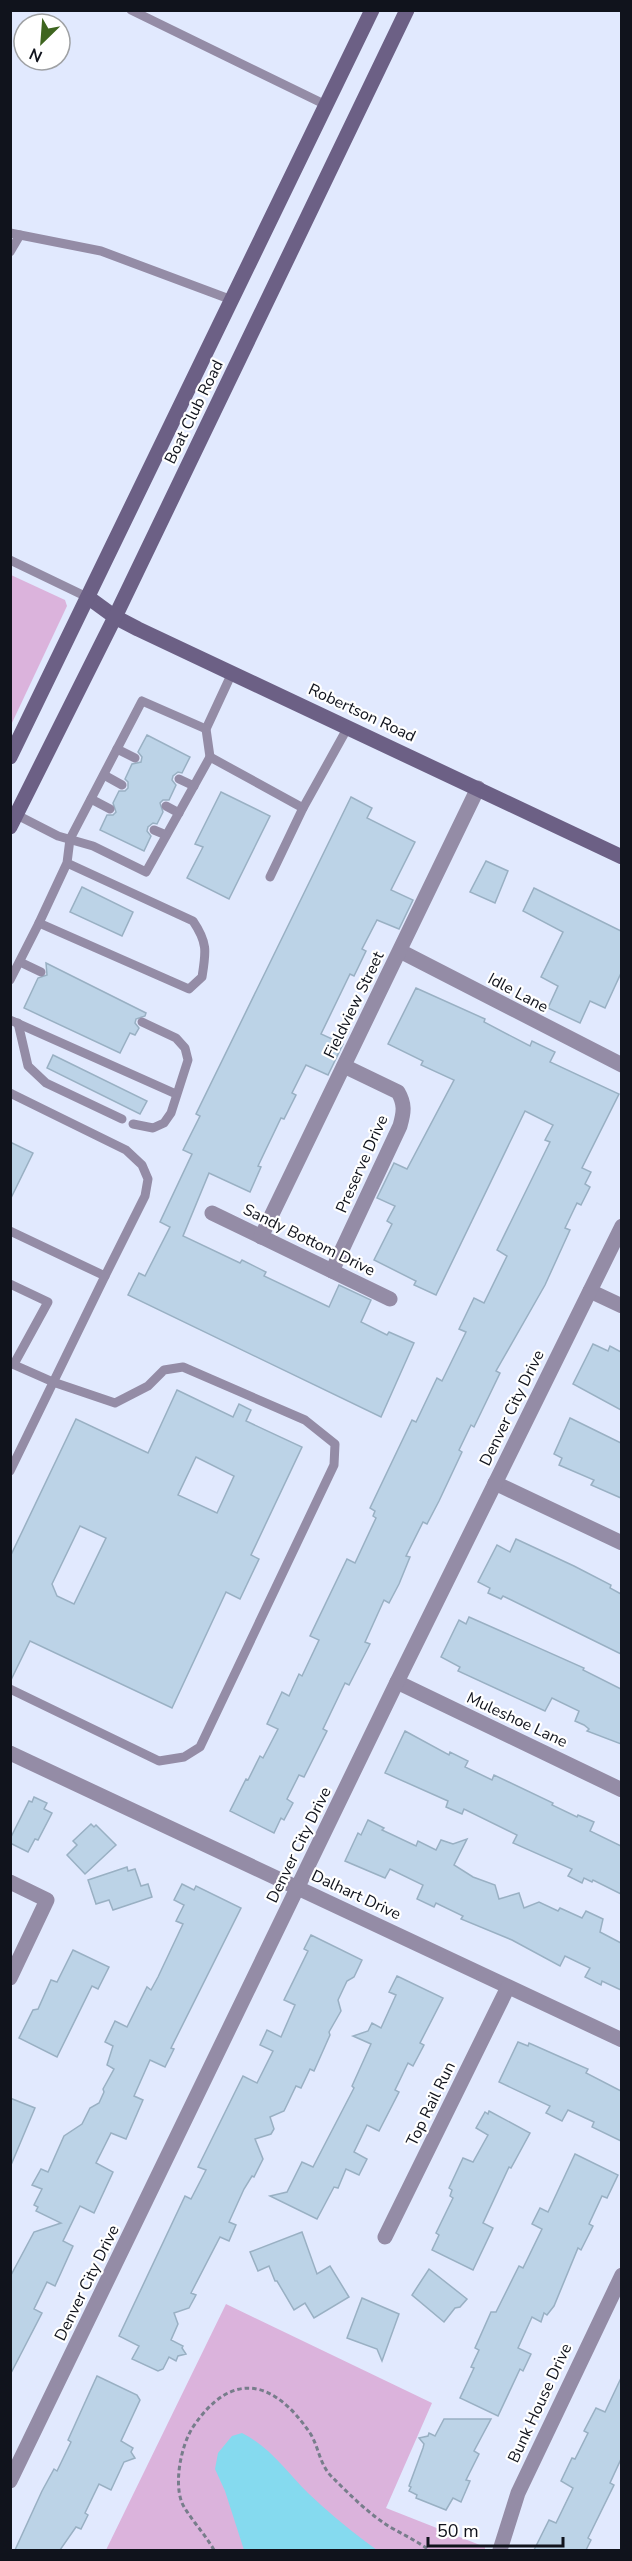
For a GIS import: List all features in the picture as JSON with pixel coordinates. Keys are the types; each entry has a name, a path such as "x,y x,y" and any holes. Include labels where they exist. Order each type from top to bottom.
{"main road":[{"name":"Boat Club Road","path":"10,757 372,10"},
{"name":"Boat Club Road","path":"14,821 115,617 407,10"},
{"name":"Robertson Road","path":"89,598 115,617 621,857"}],"street":[{"name":"Fieldview Street","path":"261,1237 478,788"},
{"name":"Idle Lane","path":"400,951 621,1065"},
{"name":"Preserve Drive","path":"332,1271 400,1126 404,1112 403,1100 398,1092 344,1066"},
{"name":"Sandy Bottom Drive","path":"212,1213 390,1299"},
{"name":"Denver City Drive","path":"10,2481 621,1226"},
{"path":"590,1291 621,1306"},
{"path":"495,1483 621,1543"},
{"name":"Muleshoe Lane","path":"397,1682 621,1790"},
{"name":"Dalhart Drive","path":"10,1753 621,2040"},
{"path":"10,1882 47,1900 10,1978"},
{"name":"Top Rail Run","path":"385,2236 508,1987"},
{"name":"Bunk House Drive","path":"500,2550 518,2493 621,2275"}],"lane":[{"path":"131,10 326,105"},
{"path":"10,252 15,234 101,251 232,300"},
{"path":"10,560 89,598"},
{"path":"14,821 93,846 146,872 210,758 206,729 232,673"},
{"path":"10,980 67,863 70,840 142,701 206,729"},
{"path":"270,877 303,808 348,727"},
{"path":"117,749 135,758"},
{"path":"210,758 303,808"},
{"path":"104,775 122,784"},
{"path":"179,779 194,786"},
{"path":"91,799 110,809"},
{"path":"166,806 179,813"},
{"path":"154,830 166,835"},
{"path":"39,922 174,984 189,989 202,977 206,952 204,937 193,921 67,863"},
{"path":"20,962 41,972"},
{"path":"14,1022 176,1094"},
{"path":"14,1022 28,1066 46,1083 122,1119"},
{"path":"133,1124 153,1128 164,1123 171,1113 188,1060 185,1048 176,1038 142,1022"},
{"path":"10,1093 126,1150 142,1165 148,1179 145,1196 10,1471"},
{"path":"10,1231 105,1276"},
{"path":"10,1284 48,1302 12,1363 53,1382 115,1403 148,1386 164,1370 183,1367 305,1420 335,1443 334,1465 200,1747 184,1757 159,1761 10,1689"}],"path":[{"path":"214,2550 182,2504 181,2453 189,2433 202,2414 228,2393 244,2387 258,2387 284,2402 309,2432 323,2467 332,2477 373,2514 429,2550"}],"shaded area":[{"path":"11,575 65,600 67,606 11,725"},
{"path":"226,2304 432,2403 386,2508 485,2547 485,2550 106,2550"}],"water":[{"path":"242,2433 261,2445 316,2501 377,2550 244,2550 225,2491 215,2469 218,2453 232,2436"}],"building":[{"path":"147,735 190,757 182,773 178,772 173,776 172,780 176,785 169,800 163,800 160,803 163,812 157,824 153,823 148,827 147,831 151,836 144,851 100,830 107,815 113,815 116,812 113,803 119,791 125,791 128,788 128,782 125,779 132,764 141,762 142,757 138,752"},
{"path":"221,792 270,816 229,899 187,878 203,847 195,844"},
{"path":"351,797 372,808 367,818 415,842 391,890 413,900 399,929 377,920 362,949 366,951 354,976 350,974 321,1034 343,1044 328,1075 306,1065 292,1093 296,1095 284,1119 281,1118 258,1166 261,1167 250,1192 209,1173 183,1236 240,1263 242,1260 266,1272 264,1276 329,1307 339,1285 371,1300 361,1322 387,1335 389,1332 414,1343 381,1417 128,1295 139,1273 145,1276 170,1227 160,1222 192,1154 183,1150 200,1116 196,1114"},
{"path":"486,861 508,871 495,903 470,892"},
{"path":"82,887 133,912 122,936 70,912"},
{"path":"534,888 621,931 621,973 605,1008 590,1001 580,1023 548,1008 558,986 541,977 563,932 523,911"},
{"path":"46,963 146,1013 145,1016 136,1019 135,1023 139,1028 135,1035 130,1033 120,1053 24,1008 38,978 47,975"},
{"path":"416,988 485,1019 484,1022 530,1046 532,1041 555,1052 550,1062 619,1094 582,1168 591,1172 585,1184 590,1187 581,1205 577,1203 565,1228 570,1230 545,1285 496,1371 500,1373 474,1427 471,1425 459,1450 462,1452 439,1501 427,1524 423,1522 406,1556 410,1557 389,1603 384,1600 365,1642 370,1644 349,1685 345,1683 323,1729 327,1731 304,1777 299,1775 287,1799 293,1803 284,1820 281,1818 274,1833 230,1811 246,1779 248,1780 260,1756 263,1758 278,1729 267,1724 282,1692 289,1696 299,1674 302,1676 319,1640 310,1636 347,1559 355,1563 376,1518 373,1516 375,1511 370,1508 412,1420 416,1422 437,1378 442,1381 466,1332 459,1329 474,1298 484,1303 507,1256 497,1250 550,1142 545,1140 553,1125 525,1111 436,1295 414,1285 416,1281 374,1260 392,1224 387,1221 395,1206 377,1198 394,1163 407,1169 454,1080 421,1065 423,1061 388,1044"},
{"path":"53,1055 147,1101 140,1114 47,1068"},
{"path":"10,1142 33,1153 10,1200"},
{"path":"593,1344 608,1351 610,1346 621,1352 621,1410 573,1384"},
{"path":"177,1390 233,1417 239,1404 251,1410 246,1421 302,1447 251,1555 259,1559 240,1599 226,1592 172,1708 30,1641 10,1682 10,1557 76,1419 148,1453","holes":["196,1457 234,1476 217,1513 178,1495","80,1526 106,1538 74,1604 57,1596 52,1584"]},
{"path":"570,1418 621,1443 621,1498 591,1485 594,1480 559,1465 562,1458 554,1454"},
{"path":"516,1539 611,1585 610,1588 621,1594 621,1654 503,1596 501,1599 488,1593 490,1588 478,1582 497,1545 510,1552"},
{"path":"469,1617 584,1668 583,1670 621,1689 621,1744 587,1731 589,1729 575,1721 579,1711 552,1698 545,1711 458,1671 460,1667 441,1657 459,1620 466,1624"},
{"path":"405,1731 449,1755 450,1752 468,1761 465,1767 492,1780 494,1775 577,1817 578,1815 594,1822 590,1831 621,1846 621,1894 593,1880 592,1882 584,1878 582,1883 568,1876 572,1869 513,1843 517,1835 464,1809 462,1814 446,1807 448,1801 385,1773"},
{"path":"34,1797 47,1803 44,1809 52,1813 38,1840 35,1839 28,1852 10,1843 10,1839 29,1801 32,1802"},
{"path":"368,1820 384,1828 382,1830 416,1846 418,1841 436,1850 441,1840 453,1844 467,1839 454,1865 473,1877 495,1885 499,1899 519,1893 524,1908 539,1902 558,1911 560,1908 582,1918 586,1911 603,1919 600,1932 621,1943 621,1990 602,1981 601,1985 585,1977 590,1968 565,1956 560,1966 512,1940 461,1919 463,1916 436,1903 434,1907 417,1899 423,1885 390,1869 385,1878 345,1861 358,1833 361,1835"},
{"path":"91,1824 94,1827 96,1825 116,1845 85,1874 67,1855 77,1845 73,1841"},
{"path":"127,1867 128,1871 135,1869 141,1886 148,1884 152,1897 113,1910 109,1900 96,1904 88,1880"},
{"path":"182,1884 194,1890 196,1886 241,1908 171,2048 174,2049 165,2067 150,2060 134,2096 143,2100 126,2139 111,2133 96,2163 113,2172 94,2213 80,2206 63,2241 73,2246 55,2286 47,2282 34,2309 42,2313 10,2375 10,2277 34,2232 61,2223 36,2211 38,2207 34,2205 42,2189 32,2185 41,2169 48,2172 64,2136 82,2124 90,2108 99,2103 103,2089 114,2069 107,2065 113,2046 105,2042 115,2021 127,2027 147,1987 151,1990 158,1977 183,1924 176,1921 184,1905 174,1900"},
{"path":"311,1935 362,1960 354,1977 347,1981 338,2000 341,2011 329,2032 330,2035 314,2071 310,2069 301,2088 296,2086 284,2111 270,2117 274,2129 271,2134 255,2139 263,2159 254,2177 252,2176 244,2189 229,2222 236,2225 229,2241 220,2237 191,2293 196,2295 189,2308 174,2313 178,2324 171,2340 183,2346 186,2354 178,2356 176,2361 169,2357 163,2369 158,2371 132,2359 139,2346 119,2336 185,2196 191,2199 206,2170 198,2167 243,2076 257,2083 273,2051 260,2045 267,2030 281,2037 295,2005 284,2000 308,1951 304,1949"},
{"path":"73,1950 109,1967 98,1989 92,1986 57,2057 19,2038 33,2010 38,2009 51,1980 57,1982"},
{"path":"397,1976 443,1998 420,2043 424,2045 413,2066 408,2063 395,2090 399,2092 379,2131 367,2125 354,2152 367,2159 359,2175 346,2169 338,2188 334,2187 317,2219 270,2196 287,2192 302,2162 313,2167 354,2088 352,2086 371,2044 353,2036 368,2031 372,2023 381,2028 396,1995 389,1992"},
{"path":"518,2042 528,2046 529,2043 588,2069 586,2073 621,2091 621,2141 592,2127 594,2122 568,2110 562,2121 546,2113 550,2106 499,2082"},
{"path":"10,2098 35,2108 11,2165 10,2165"},
{"path":"489,2111 530,2133 511,2168 509,2167 483,2223 493,2228 473,2270 432,2250 439,2235 436,2233 453,2198 450,2196 452,2190 449,2188 463,2158 473,2162 488,2135 476,2128 485,2112 488,2114"},
{"path":"575,2154 618,2175 607,2198 602,2196 589,2224 593,2226 581,2250 578,2248 554,2306 547,2315 544,2313 541,2322 532,2317 518,2348 531,2354 523,2371 520,2369 498,2416 460,2398 474,2368 471,2367 479,2350 475,2348 491,2312 496,2312 519,2266 523,2268 542,2229 532,2224 540,2208 548,2212"},
{"path":"302,2232 317,2274 330,2266 349,2297 314,2318 305,2303 294,2310 275,2281 269,2266 258,2271 250,2252"},
{"path":"429,2269 467,2299 460,2307 455,2308 444,2322 412,2295"},
{"path":"362,2298 399,2314 382,2361 377,2349 347,2338"},
{"path":"97,2376 137,2395 140,2400 121,2441 133,2448 131,2452 135,2458 124,2462 111,2490 99,2484 85,2513 88,2515 81,2529 76,2527 60,2550 15,2550 42,2491 54,2469 57,2471 71,2442 68,2440"},
{"path":"621,2378 621,2459 610,2483 614,2485 588,2538 591,2540 586,2550 534,2550 549,2520 556,2523 573,2488 561,2481 588,2433 584,2431 596,2408 605,2412"},
{"path":"444,2419 491,2419 474,2451 479,2454 466,2480 470,2481 461,2502 453,2498 446,2510 416,2498 417,2495 409,2491 424,2444 419,2438 428,2436 429,2433 435,2436"}]}
